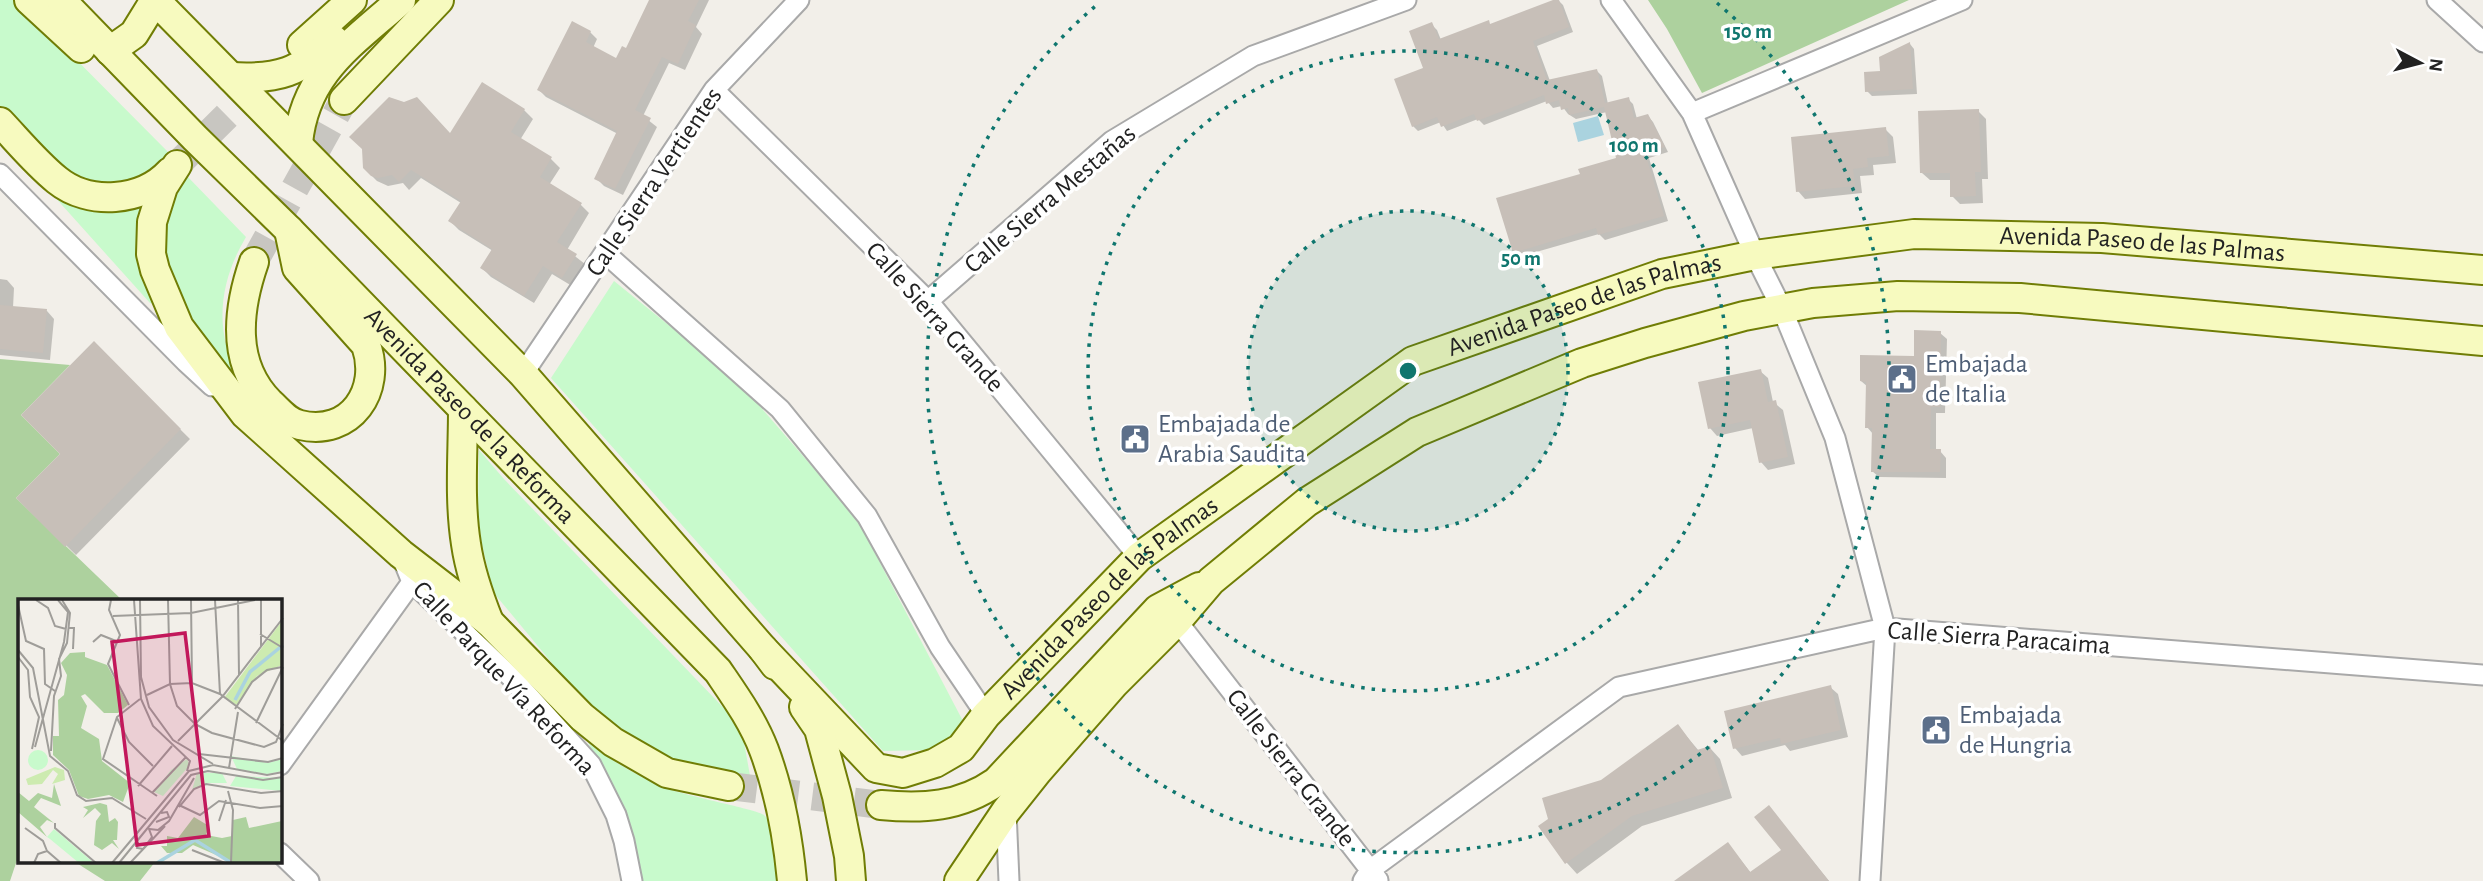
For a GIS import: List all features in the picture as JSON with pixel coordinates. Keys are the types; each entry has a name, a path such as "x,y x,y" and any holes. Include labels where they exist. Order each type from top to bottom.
{"main road":[{"path":"29,0 159,122 195,138"},
{"name":"Avenida Paseo de la Reforma","path":"61,0 718,671 764,749 776,792 792,881"},
{"path":"110,51 134,34 155,0 523,374 763,649 819,729 845,832 851,881"},
{"path":"279,64 352,0"},
{"path":"231,77 276,75 312,61 377,0"},
{"path":"298,143 302,114 323,73 401,0"},
{"path":"344,100 439,0"},
{"path":"0,122 57,180 87,195 104,197 137,193 152,187 177,165 163,187 152,222 151,254 155,270 179,327 245,414 401,554 489,622 582,717 613,742 667,774 729,786"},
{"path":"254,262 244,293 240,323 243,359 249,374 257,388 287,420 321,426 343,419 353,412 367,393 371,381 370,357 366,345 297,268 289,230"},
{"name":"Avenida Paseo de las Palmas","path":"763,649 876,768 904,773 935,763 961,748 986,715 1139,557 1413,360 1662,274 1755,255 1914,234 2102,238 2483,270"},
{"name":"Avenida Paseo de las Palmas","path":"959,881 1006,811 1115,684 1177,621 1211,581 1307,502 1417,432 1582,363 1645,343 1782,309 1813,303 1898,296 2020,298 2483,341"},
{"path":"463,409 465,542 470,570 489,622"},
{"path":"881,805 934,807 962,801 980,793 996,782 1158,609 1211,581"}],"street":[{"name":"Calle Sierra Vertientes","path":"523,374 714,90 799,0"},
{"name":"Calle Sierra Mestañas","path":"928,301 1112,141 1253,57 1406,0"},
{"path":"1611,0 1692,113 1782,309 1835,438 1885,628 1870,881"},
{"path":"1692,113 1962,0"},
{"path":"2437,0 2483,42"},
{"name":"Calle Sierra Grande","path":"714,90 928,301 1139,557"},
{"path":"0,174 186,362 245,414"},
{"path":"605,253 780,409 867,516 940,647 986,715"},
{"name":"Calle Parque Vía Reforma","path":"401,554 412,582 514,680 592,765 616,815 632,881"},
{"path":"282,762 412,582"},
{"name":"Calle Sierra Grande","path":"1177,621 1370,877"},
{"name":"Calle Sierra Paracaima","path":"1370,877 1619,687 1885,628 2483,675"},
{"path":"1006,811 1009,881"},
{"path":"282,855 302,875"}],"green space":[{"path":"0,0 14,0 25,8 171,155 136,180 110,186 72,178 0,106"},
{"path":"1648,0 1909,0 1702,93"},
{"path":"186,175 246,237 230,272 223,307 226,343 240,379 232,380 205,350 162,259 165,210"},
{"path":"44,185 143,201 140,221 156,304 150,303"},
{"path":"614,281 738,381 856,517 964,723 935,750 883,751 551,378"},
{"path":"0,359 70,365 21,415 60,454 16,498 121,599 18,599 18,857 10,881 0,881"},
{"path":"479,450 741,726 751,781 668,761 585,703 493,592 478,514"},
{"path":"588,743 628,770 661,786 764,815 770,821 777,837 783,881 639,881 611,787"},
{"path":"78,864 153,864 140,881 105,881"}],"water":[{"path":"1598,116 1604,135 1578,142 1573,123"}],"building":[{"path":"649,0 699,0 688,21 696,25 678,64 662,57 635,110 651,118 615,189 594,179 617,131 537,90 572,21 591,31 586,42 616,58 622,46 626,48"},
{"path":"1559,0 1569,27 1533,41 1547,80 1597,69 1605,103 1629,97 1634,118 1648,114 1665,147 1645,153 1664,216 1598,235 1596,228 1513,253 1496,198 1580,174 1578,169 1616,158 1604,107 1569,115 1568,108 1561,110 1559,100 1546,104 1544,95 1477,121 1474,114 1441,127 1437,117 1412,127 1394,79 1423,68 1409,31 1432,22 1439,39 1489,20 1490,24"},
{"path":"1910,42 1913,89 1865,92 1864,72 1880,71 1879,57"},
{"path":"482,82 525,109 511,132 552,157 540,177 582,203 557,242 577,254 562,278 543,266 524,296 480,268 492,249 448,221 461,201 411,170 399,182 392,175 378,178 371,176 363,168 362,149 349,137 389,97 404,102 417,97 450,133"},
{"path":"1979,109 1981,172 1975,172 1976,196 1950,197 1950,173 1920,173 1918,111"},
{"path":"1886,127 1889,156 1867,158 1868,167 1853,169 1855,186 1796,192 1791,137"},
{"path":"0,305 47,309 43,353 0,349"},
{"path":"1914,330 1941,331 1940,407 1931,407 1930,449 1941,449 1940,472 1871,472 1872,428 1865,428 1866,382 1860,381 1860,355 1914,356"},
{"path":"94,341 181,429 65,547 16,498 60,454 21,415"},
{"path":"1761,369 1768,402 1776,400 1788,457 1759,463 1750,420 1708,429 1698,382"},
{"path":"1831,685 1841,730 1781,744 1780,738 1733,749 1724,711"},
{"path":"1678,724 1697,750 1710,746 1723,788 1632,816 1565,864 1538,826 1548,819 1542,798 1601,780"},
{"path":"1769,805 1829,881 1674,881 1728,842 1750,872 1781,850 1754,817"}],"tunnel":[{"path":"177,165 265,78"},
{"path":"254,262 344,100"},
{"path":"729,786 881,805"}],"place":[{"name":"Embajada de Italia","path":"1902,379"},
{"name":"Embajada de Arabia Saudita","path":"1135,439"},
{"name":"Embajada de Hungria","path":"1936,730"}]}
